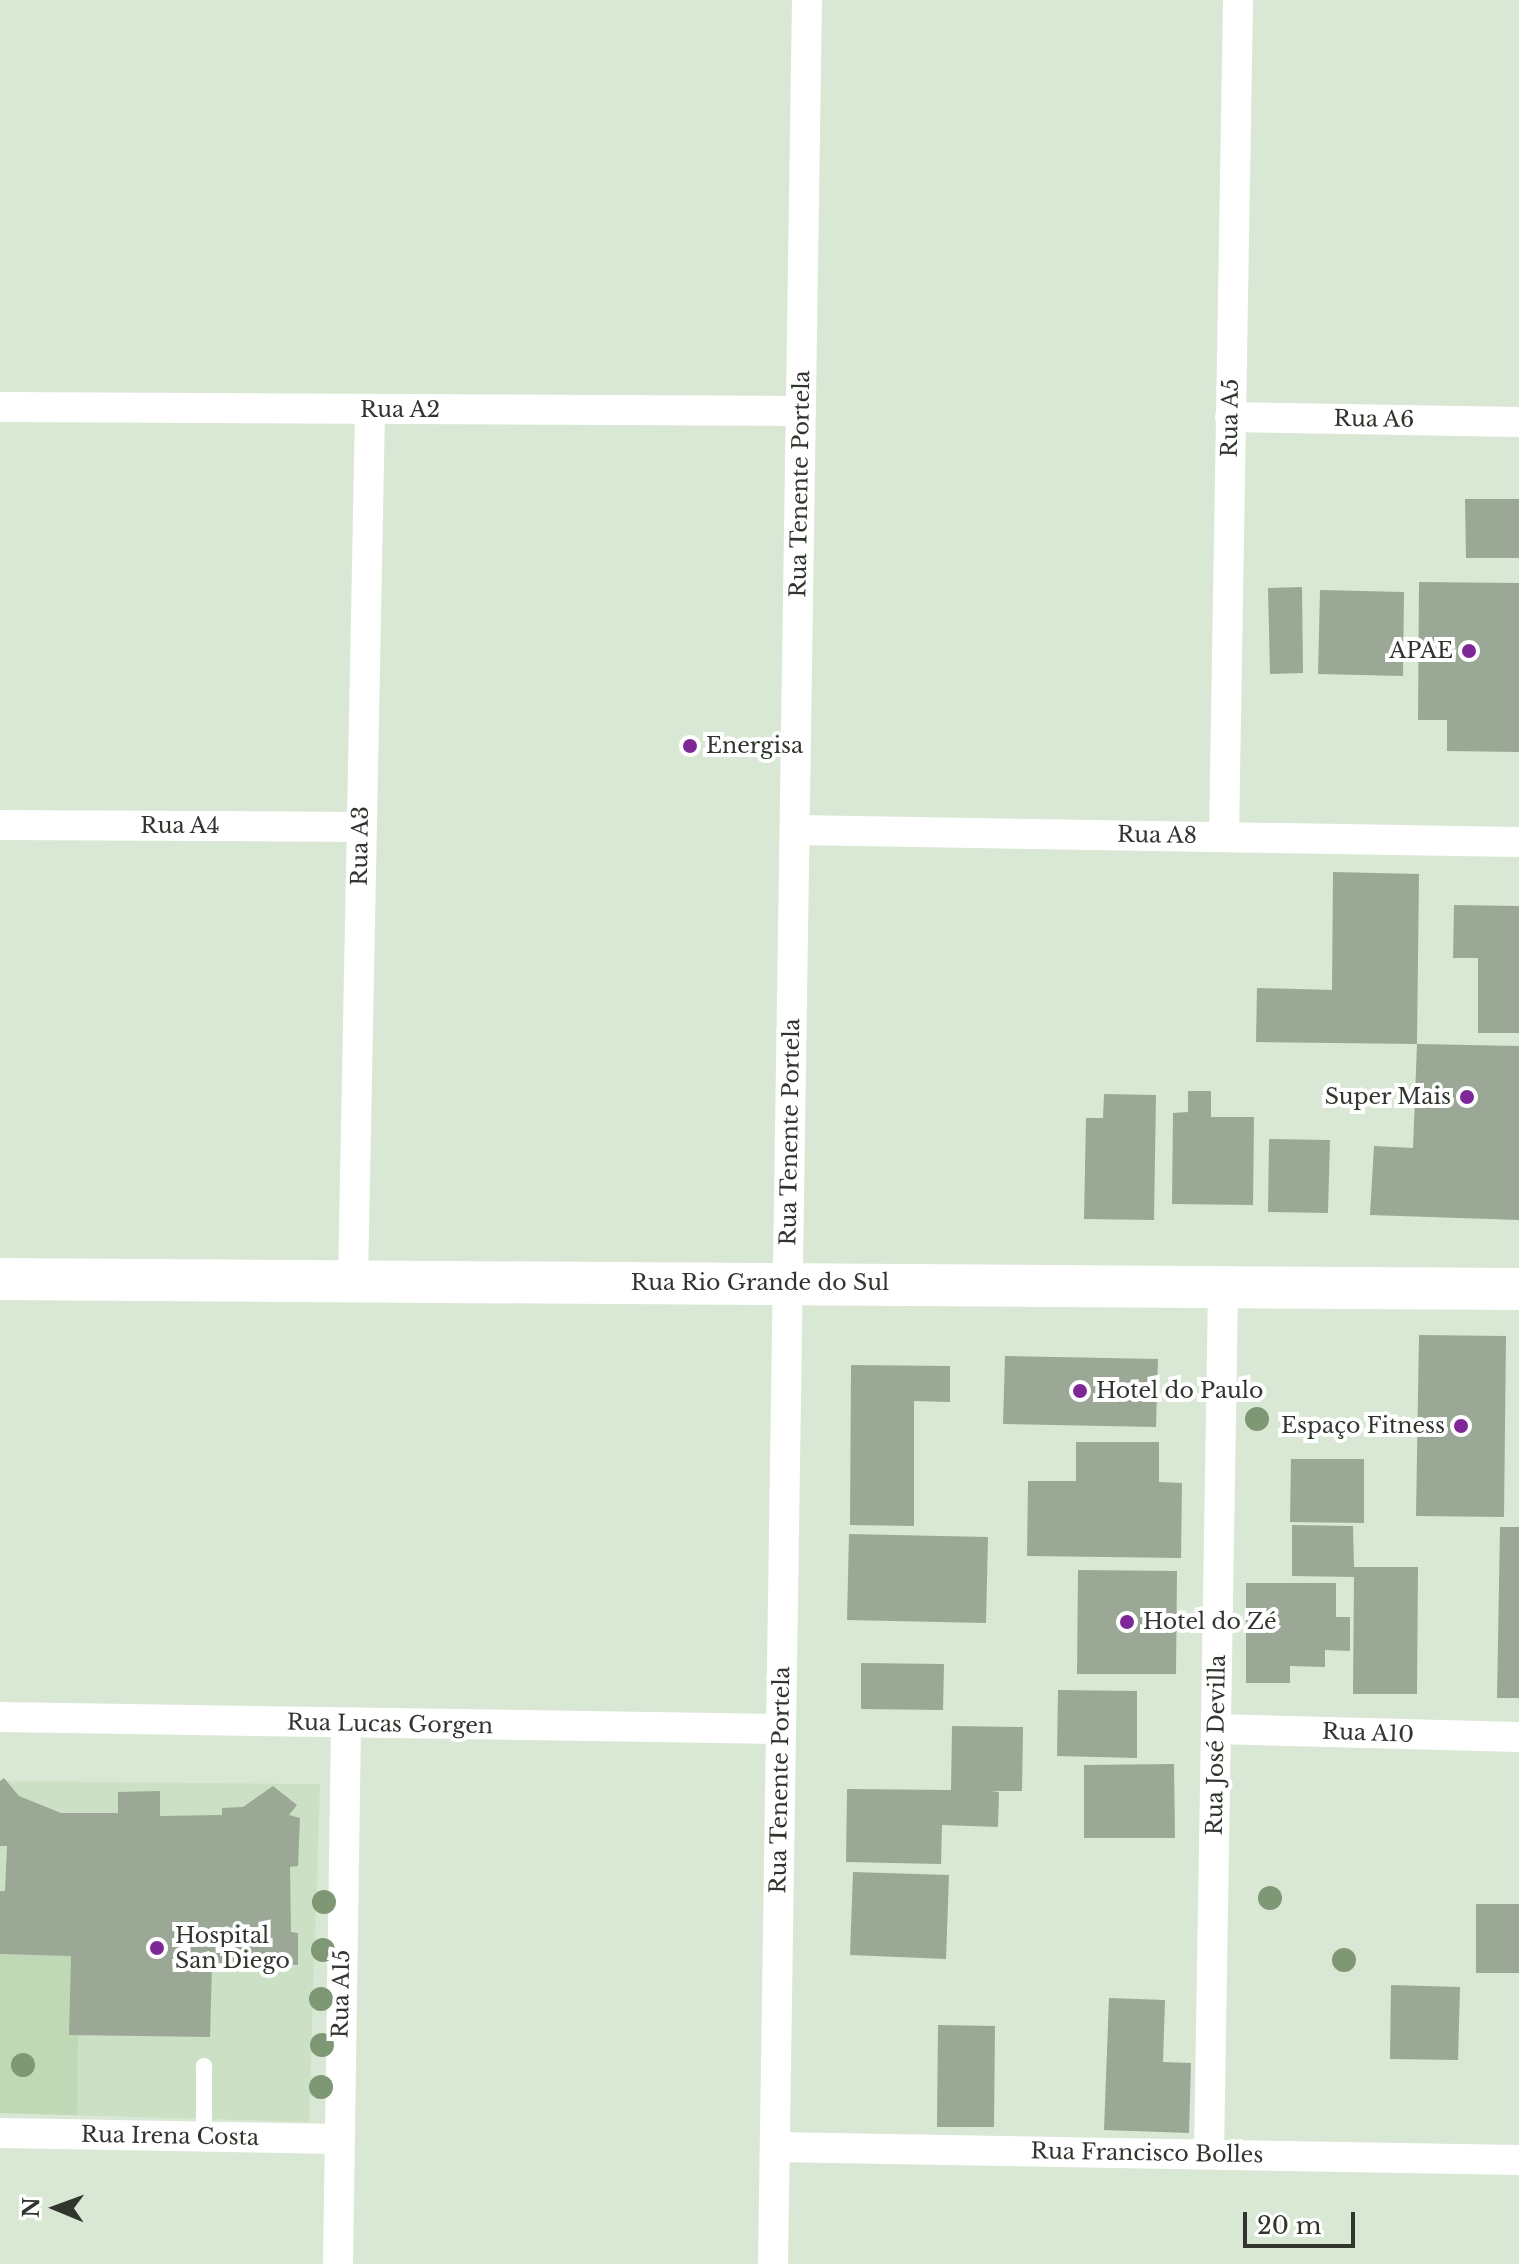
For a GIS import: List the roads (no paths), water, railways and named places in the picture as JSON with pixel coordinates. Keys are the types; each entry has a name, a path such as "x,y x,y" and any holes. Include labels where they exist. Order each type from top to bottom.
{"street":[{"name":"Rua Tenente Portela","path":"773,2264 807,0"},
{"name":"Rua A5","path":"1224,836 1238,0"},
{"name":"Rua A2","path":"0,407 801,411"},
{"name":"Rua A3","path":"353,1281 370,410"},
{"name":"Rua A6","path":"1230,417 1519,422"},
{"name":"Rua A4","path":"0,825 360,827"},
{"name":"Rua A8","path":"795,830 1519,842"},
{"name":"Rua Rio Grande do Sul","path":"0,1279 1519,1289"},
{"name":"Rua José Devilla","path":"1209,2154 1223,1287"},
{"name":"Rua Lucas Gorgen","path":"0,1717 781,1729"},
{"name":"Rua A15","path":"338,2264 346,1723"},
{"name":"Rua A10","path":"1216,1729 1519,1737"},
{"name":"Rua Irena Costa","path":"0,2133 339,2139"},
{"name":"Rua Francisco Bolles","path":"775,2147 1519,2160"}],"lane":[{"path":"204,2066 204,2136"}],"place":[{"name":"APAE","path":"1469,651"},
{"name":"Energisa","path":"690,746"},
{"name":"Super Mais","path":"1467,1097"},
{"name":"Hotel do Paulo","path":"1080,1391"},
{"name":"Espaço Fitness","path":"1461,1426"},
{"name":"Hotel do Zé","path":"1127,1622"},
{"name":"Hospital San Diego","path":"157,1948"}]}
